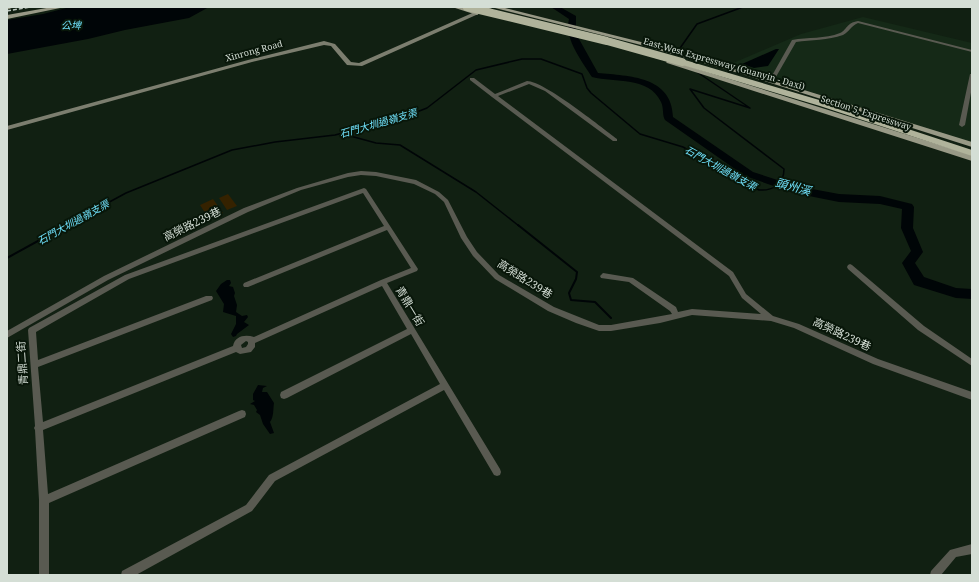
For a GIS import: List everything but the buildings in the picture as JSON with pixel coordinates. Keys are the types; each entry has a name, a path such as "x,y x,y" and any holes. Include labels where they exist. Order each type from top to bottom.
{"highway":[{"name":"East-West Expressway (Guanyin - Daxi)","path":"467,7 607,41 704,68 823,104 972,153"},
{"name":"East-West Expressway (Guanyin - Daxi)","path":"479,10 727,71 972,149"}],"main road":[{"path":"7,8 11,7"},
{"path":"7,17 62,7"},
{"name":"Section 5, Expressway","path":"455,7 479,10 678,65 972,158"},
{"name":"Section 5, Expressway","path":"494,7 643,44 771,81 972,144"}],"street":[{"name":"Xinrong Road","path":"7,128 250,61 324,43 333,45 349,64 360,65 479,10 491,7"},
{"path":"771,81 794,41 831,37 844,33 846,29 858,22 972,51"},
{"path":"962,125 972,75"},
{"path":"472,79 731,274 744,296 771,318"},
{"path":"494,96 529,82 547,90 615,140"},
{"path":"965,112 972,114"},
{"name":"高榮路239巷","path":"7,336 106,278 246,210 299,189 348,175 361,173 376,174 416,182 437,193 446,202 464,238 486,268 497,277 551,309 599,328 611,328 660,320 692,312 771,318 796,326 876,362 972,396"},
{"name":"青鼎一街","path":"194,252 364,190 415,269 383,282 497,472"},
{"path":"246,285 388,227"},
{"name":"青鼎二街","path":"44,575 44,500 32,330 127,277 194,252"},
{"path":"850,267 921,328 972,363"},
{"path":"603,276 630,280 673,309 676,315"},
{"path":"38,428 236,348 242,351 248,350 252,346 252,341 383,282"},
{"path":"34,365 209,298"},
{"path":"284,395 412,330"},
{"path":"126,575 249,508 272,478 445,385"},
{"path":"44,500 242,414"},
{"path":"935,575 953,553 972,549"}],"shaded area":[{"path":"863,17 972,43 972,143 732,67 731,64 801,34"},
{"path":"228,194 237,206 227,210 219,198"},
{"path":"213,199 223,213 209,219 200,205"}],"water":[{"name":"公埤","path":"70,7 209,7 189,18 7,54 7,20 43,14"},
{"path":"779,49 768,66 754,68 742,64"},
{"path":"227,280 230,280 231,283 229,286 233,287 235,293 234,296 237,305 236,312 242,316 247,315 248,317 244,322 249,325 233,337 231,334 236,324 236,316 223,312 224,304 216,291 221,284"},
{"path":"258,385 267,386 263,388 262,392 267,392 274,403 273,415 270,422 274,433 270,434 263,424 260,415 256,412 257,410 254,405 250,404 255,401 253,400 253,394"}],"waterway":[{"name":"頭州溪","path":"555,7 573,18 571,24 572,32 578,47 595,75 635,80 654,87 661,93 666,102 668,108 668,118 749,174 794,189 839,198 880,200 908,207 907,228 917,252 908,263 919,281 956,293 972,294"},
{"name":"石門大圳過嶺支渠","path":"678,51 697,24 743,7"},
{"name":"石門大圳過嶺支渠","path":"65,226 126,193 232,150 275,142 335,135 404,117 427,108 476,70 522,59 541,59 582,74 587,88 591,93 640,134 683,147 759,190 777,186 782,179 784,169 704,108 690,89 750,108 697,72"},
{"path":"343,134 376,143 400,145 476,192 519,226"},
{"name":"石門大圳過嶺支渠","path":"7,258 67,225"},
{"path":"518,225 577,272 576,279 569,293 571,300 595,302 611,318"}],"railway":[{"path":"7,11 31,7"}]}
